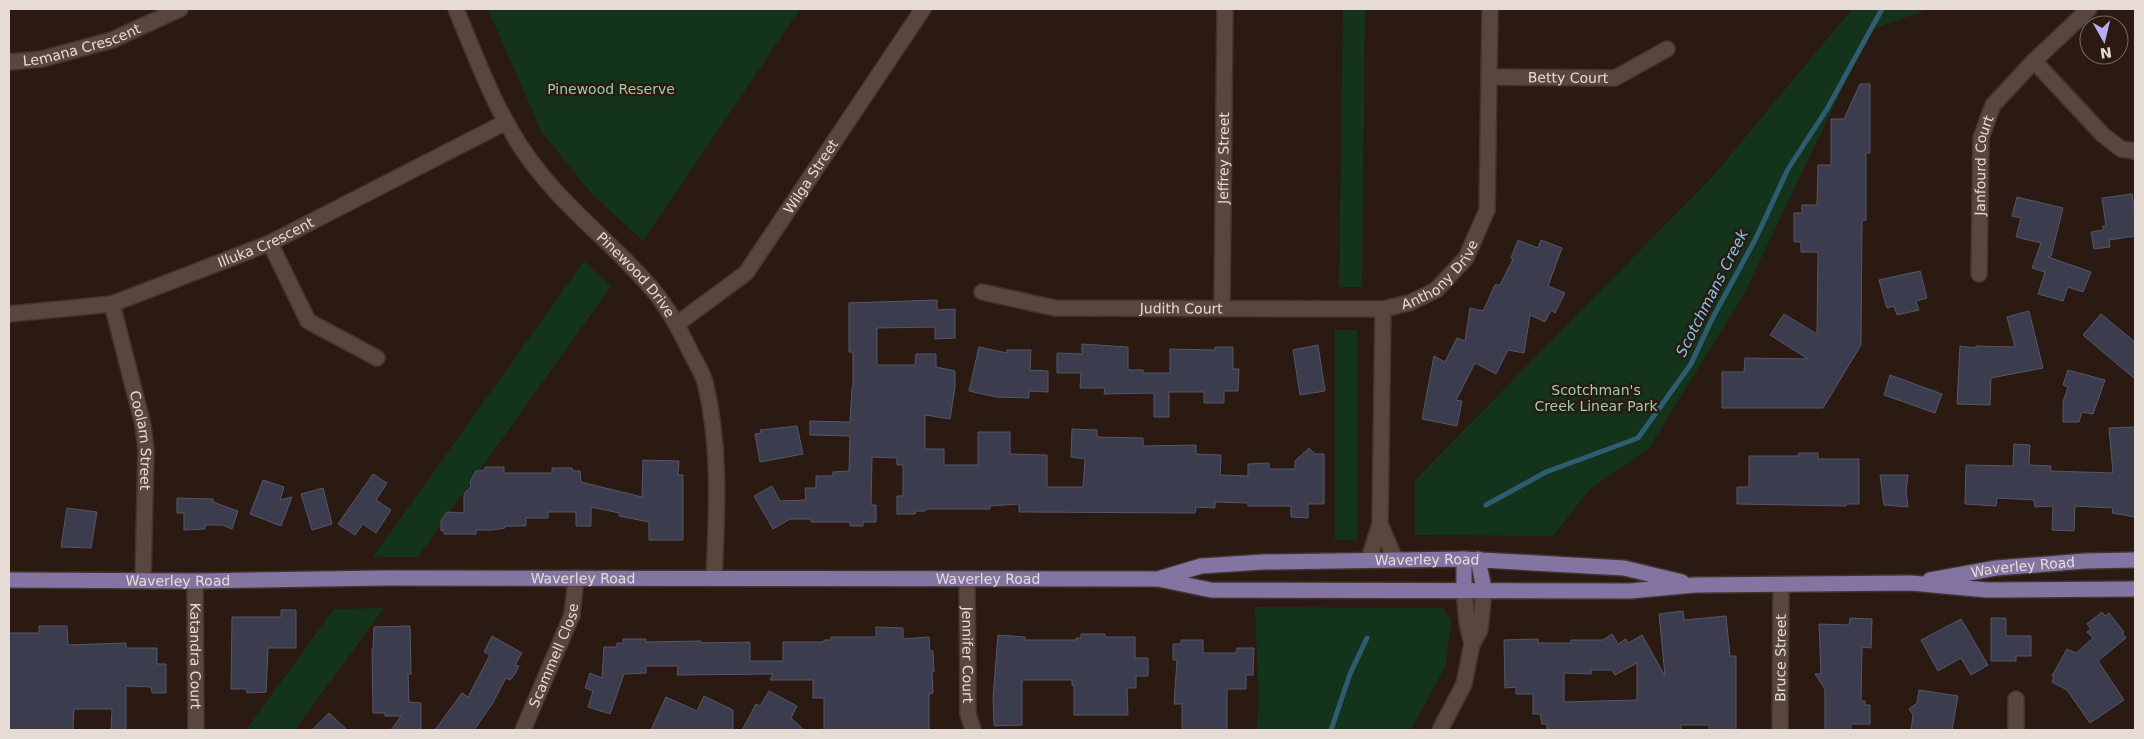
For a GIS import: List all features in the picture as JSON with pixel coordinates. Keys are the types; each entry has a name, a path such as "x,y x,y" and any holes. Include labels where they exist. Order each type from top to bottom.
{"main road":[{"name":"Waverley Road","path":"1158,579 1201,566 1369,559 1471,559 1624,568 1695,585"},
{"path":"1464,589 1471,559"},
{"path":"1471,559 1484,589"},
{"name":"Waverley Road","path":"1911,583 1996,568 2085,561 2135,560"},
{"name":"Waverley Road","path":"9,580 967,578 1158,579 1211,590 1484,589 1630,591 1695,585 1781,586 1911,583 1987,590 2135,589"}],"street":[{"name":"Lemana Crescent","path":"9,62 42,60 112,40 180,9"},
{"name":"Pinewood Drive","path":"456,9 478,63 506,122 539,172 573,211 653,290 677,324 704,381 716,447 717,507 714,578"},
{"name":"Wilga Street","path":"677,324 746,273 923,9"},
{"name":"Jeffrey Street","path":"1222,308 1226,9"},
{"name":"Anthony Drive","path":"1369,559 1380,524 1382,309 1409,303 1436,290 1466,258 1487,210 1490,9"},
{"name":"Janfourd Court","path":"1979,274 1981,138 1993,105 2034,61 2089,9"},
{"name":"Betty Court","path":"1490,77 1615,78 1667,49"},
{"path":"2034,61 2103,135 2121,148 2135,151"},
{"name":"Illuka Crescent","path":"9,314 64,311 112,304 270,243 506,122"},
{"path":"270,243 308,321 377,358"},
{"name":"Judith Court","path":"982,292 1055,308 1382,309"},
{"name":"Coolarn Street","path":"112,304 143,425 146,450 143,580"},
{"name":"Anthony Drive","path":"1380,524 1396,559"},
{"name":"Scammell Close","path":"523,730 572,615 576,578"},
{"name":"Jennifer Court","path":"967,578 968,714 973,730"},
{"name":"Katandra Court","path":"196,581 196,730"},
{"name":"Bruce Street","path":"1780,730 1781,586"},
{"path":"1464,589 1467,623 1472,644"},
{"path":"1440,730 1464,684 1472,644 1480,630 1484,589"},
{"path":"2016,699 2016,730"}],"green space":[{"name":"Pinewood Reserve","path":"488,9 800,9 643,241 591,193 541,131"},
{"path":"1343,9 1365,9 1362,287 1339,287"},
{"name":"Scotchman's Creek Linear Park","path":"1852,9 1929,9 1870,30 1744,294 1649,448 1589,490 1553,536 1415,535 1415,480 1714,175"},
{"path":"584,261 611,286 418,557 373,557"},
{"path":"1335,330 1357,330 1357,540 1335,540"},
{"path":"1255,607 1443,608 1451,620 1446,665 1411,730 1256,730 1259,704"},
{"path":"384,608 295,730 246,730 334,609"}],"building":[{"path":"1860,84 1870,84 1870,153 1866,153 1866,220 1862,221 1861,345 1823,408 1722,408 1722,372 1744,372 1745,358 1808,359 1770,335 1784,314 1817,334 1818,252 1801,252 1801,242 1794,242 1794,213 1802,213 1802,205 1817,205 1818,165 1831,165 1831,119 1844,119"},
{"path":"2132,194 2135,236 2109,240 2110,247 2094,249 2091,232 2103,230 2103,226 2106,226 2102,198"},
{"path":"2017,197 2063,208 2051,256 2048,257 2091,272 2083,292 2068,287 2063,301 2038,294 2045,272 2032,268 2041,243 2016,237 2021,218 2012,216"},
{"path":"1518,240 1538,248 1541,240 1562,248 1548,286 1565,293 1555,313 1551,310 1545,322 1530,315 1524,353 1508,350 1496,374 1475,363 1456,400 1462,401 1457,426 1422,419 1434,356 1445,362 1457,338 1465,341 1470,308 1483,311 1495,285 1500,285 1513,259 1511,258"},
{"path":"1920,271 1927,298 1916,301 1919,310 1897,315 1894,306 1887,308 1879,280"},
{"path":"937,300 937,310 955,309 955,338 935,339 935,327 877,328 877,365 915,365 916,354 936,354 936,367 955,371 955,387 950,419 925,415 925,449 944,449 944,465 978,465 978,432 1010,432 1010,454 1047,455 1047,487 1083,487 1085,459 1071,457 1072,429 1097,430 1097,437 1143,438 1143,446 1196,445 1196,454 1221,455 1220,475 1248,476 1248,464 1269,463 1269,469 1295,469 1295,461 1309,448 1315,454 1324,454 1324,504 1308,504 1308,518 1291,517 1291,506 1248,506 1248,503 1215,502 1215,508 1196,507 1195,513 1019,512 1019,504 990,506 990,509 925,509 925,511 916,511 915,514 897,514 897,496 903,496 903,465 897,465 897,458 872,457 871,505 876,505 876,522 863,522 863,526 850,526 850,522 811,522 811,519 790,519 773,529 754,496 772,486 780,501 806,500 805,488 816,488 816,476 833,476 833,472 849,471 850,436 810,435 810,421 850,422 853,389 853,352 849,352 849,303"},
{"path":"2029,311 2043,368 1991,378 1990,405 1957,404 1960,346 1976,348 1976,346 2015,347 2007,317"},
{"path":"2101,314 2135,342 2135,379 2083,335"},
{"path":"1082,344 1128,347 1128,370 1143,370 1143,373 1170,373 1170,349 1215,350 1215,347 1233,347 1233,369 1239,369 1238,391 1224,391 1224,403 1204,403 1204,392 1169,392 1169,417 1154,417 1154,393 1104,394 1105,388 1080,388 1081,373 1057,373 1057,353 1082,354"},
{"path":"1318,345 1325,391 1300,395 1293,350"},
{"path":"979,347 1007,353 1007,350 1031,350 1030,370 1048,371 1048,392 1029,391 1029,398 996,397 969,391"},
{"path":"2068,370 2105,380 2093,414 2082,412 2079,422 2063,422 2063,402 2068,387 2063,385"},
{"path":"1890,375 1942,394 1935,413 1884,395"},
{"path":"797,426 803,454 760,462 755,434 761,433 760,430"},
{"path":"2135,427 2135,517 2112,513 2113,508 2075,506 2074,531 2052,530 2053,506 2035,507 2034,500 1997,498 1996,506 1965,504 1966,465 2013,466 2014,444 2030,445 2029,465 2051,466 2050,471 2113,473 2109,428"},
{"path":"1799,453 1818,453 1818,459 1859,459 1859,504 1846,504 1846,506 1737,504 1737,487 1749,487 1749,456 1798,456"},
{"path":"643,460 679,461 678,475 683,475 683,540 649,540 649,522 619,516 619,513 591,507 591,526 576,526 576,512 548,512 548,518 526,518 526,526 505,526 505,528 492,530 476,530 476,534 444,534 444,530 441,531 441,521 447,512 464,513 464,494 471,486 470,482 476,471 485,470 485,467 504,467 504,473 552,473 552,468 572,468 573,471 580,471 581,482 642,497"},
{"path":"373,474 387,483 376,500 391,510 376,533 363,524 355,535 338,524"},
{"path":"1880,475 1908,475 1906,491 1908,507 1884,505"},
{"path":"263,480 284,487 280,500 292,497 281,526 250,514"},
{"path":"323,488 332,524 312,530 301,494"},
{"path":"177,498 213,499 213,502 238,511 232,529 222,525 205,525 205,529 184,530 184,513 177,513"},
{"path":"67,508 97,512 91,548 61,547"},
{"path":"281,610 296,610 296,648 268,648 266,692 247,693 246,689 231,689 232,617 281,617"},
{"path":"1683,611 1684,620 1726,616 1730,656 1736,656 1736,730 1709,730 1709,725 1681,725 1681,730 1547,730 1547,724 1542,724 1540,714 1533,714 1533,694 1516,694 1516,687 1505,688 1504,640 1538,639 1538,643 1571,643 1571,640 1603,640 1612,634 1618,644 1626,639 1628,643 1642,635 1665,676 1659,614","holes":["1637,663 1637,700 1564,702 1564,673 1591,674 1591,670 1612,670 1615,675"]},
{"path":"2102,612 2105,616 2109,613 2124,632 2122,633 2126,638 2098,661 2124,700 2090,723 2067,690 2052,682 2054,677 2052,676 2067,649 2076,653 2093,638 2087,632 2091,629 2087,624"},
{"path":"1850,618 1872,619 1871,648 1862,647 1861,701 1865,701 1865,705 1870,705 1870,724 1851,724 1851,730 1825,730 1825,689 1815,674 1821,674 1819,624 1849,625"},
{"path":"1991,618 2006,618 2006,636 2031,636 2031,656 2016,656 2016,661 1991,661"},
{"path":"1961,619 1988,665 1971,675 1961,658 1938,671 1921,640"},
{"path":"39,626 67,626 68,645 126,643 126,648 157,648 157,664 166,664 166,693 152,693 151,687 126,686 126,730 111,730 112,709 74,709 73,730 9,730 9,633 39,633"},
{"path":"410,626 411,674 408,674 409,702 421,703 421,730 391,730 401,716 385,716 385,713 373,713 372,649 374,627"},
{"path":"876,627 903,628 903,639 929,637 930,651 933,651 934,672 932,672 933,693 929,694 929,730 824,730 824,698 813,698 813,680 770,680 773,674 677,675 678,666 646,666 646,673 624,674 610,714 588,707 593,691 585,688 590,673 602,678 604,647 617,647 617,643 623,643 623,639 646,639 646,642 750,642 750,661 783,661 783,642 824,642 824,640 831,640 831,637 876,637"},
{"path":"1081,634 1105,634 1105,637 1135,637 1135,658 1148,658 1148,676 1136,676 1136,688 1127,688 1128,715 1074,715 1074,686 1072,685 1072,680 1022,680 1022,725 994,726 993,698 998,635 1025,637 1025,640 1076,640 1076,638 1081,638"},
{"path":"492,636 522,653 515,665 519,666 513,677 510,680 506,678 491,706 474,730 435,730 462,693 468,697 490,655 484,652"},
{"path":"1181,640 1203,640 1203,653 1236,653 1237,648 1254,648 1253,675 1246,675 1246,689 1227,689 1227,730 1182,730 1182,704 1174,704 1177,660 1173,660 1173,644 1181,644"},
{"path":"1919,690 1958,696 1952,730 1911,730 1913,715 1909,709 1917,703"},
{"path":"769,691 797,706 791,718 804,730 742,730 756,704 760,706"},
{"path":"704,696 733,710 733,730 651,730 666,697 697,711"},
{"path":"329,713 347,730 312,730"}],"waterway":[{"name":"Scotchmans Creek","path":"1486,505 1546,472 1638,438 1691,364 1712,319 1755,240 1788,169 1827,109 1882,9"},
{"name":"Scotchmans Creek","path":"1331,730 1350,674 1367,638"}]}
